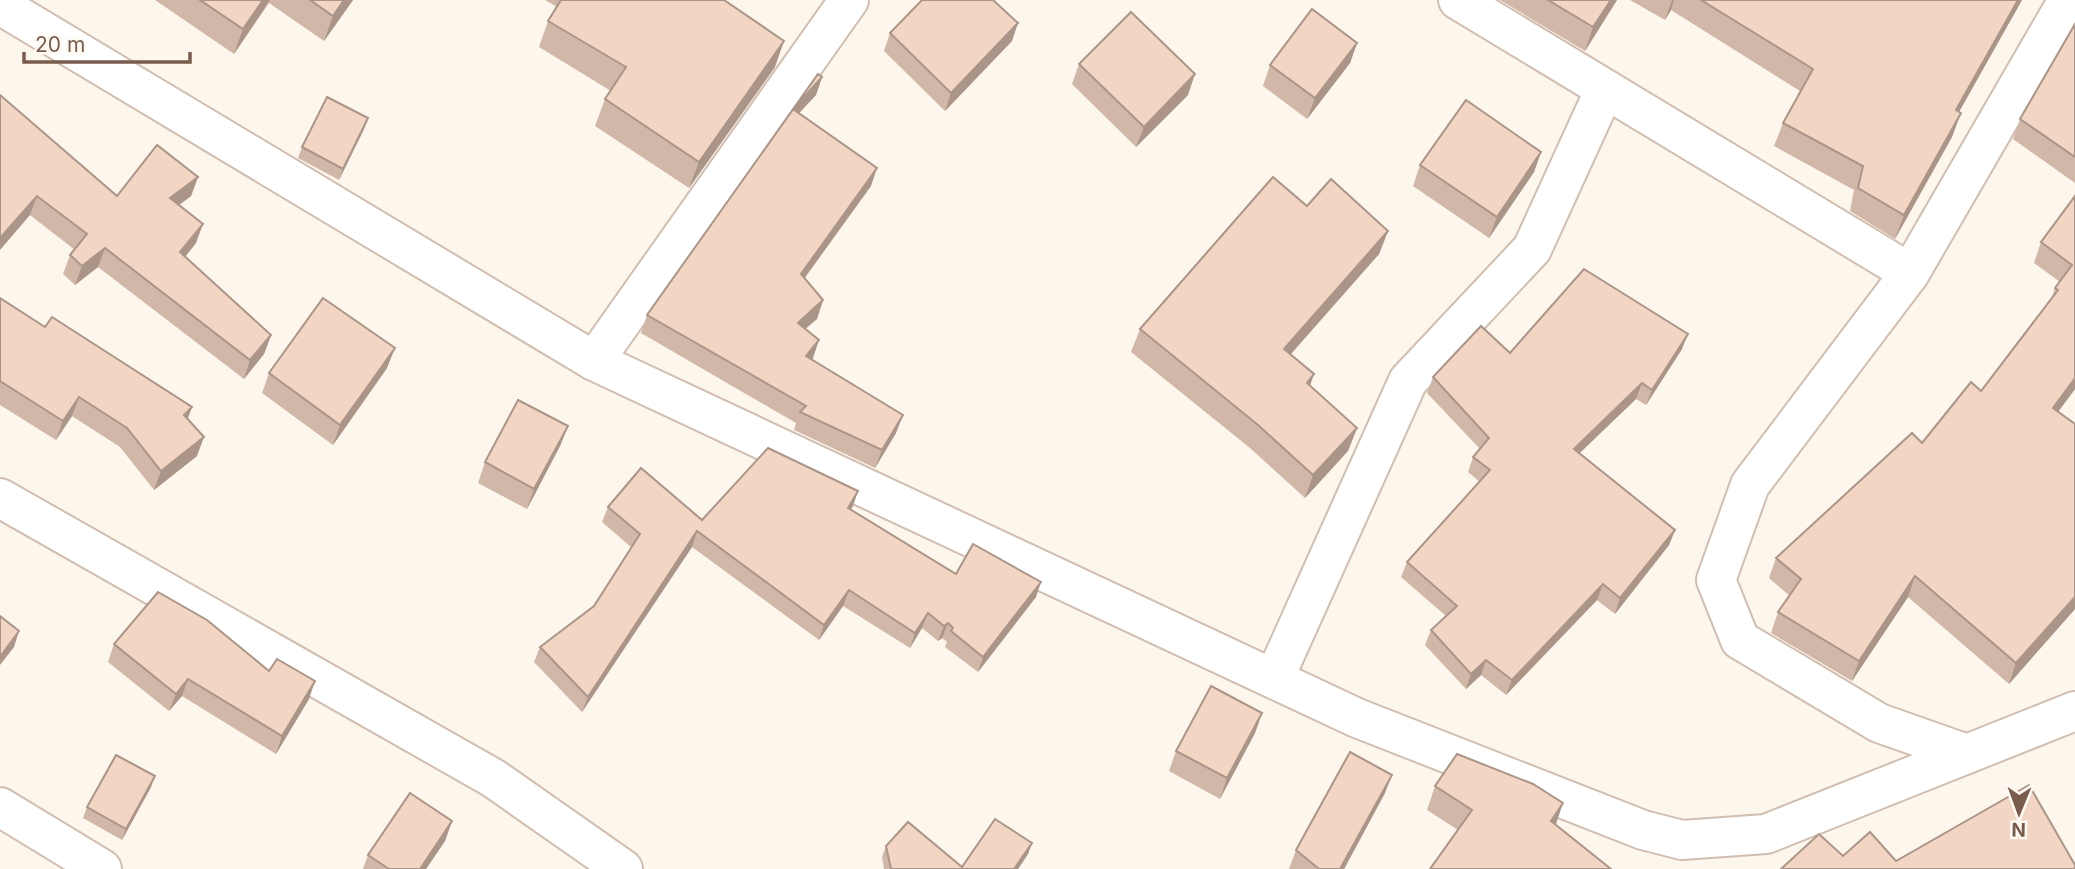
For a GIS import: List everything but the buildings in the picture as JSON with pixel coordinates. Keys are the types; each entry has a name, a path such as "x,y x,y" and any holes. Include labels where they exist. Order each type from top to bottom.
{"street":[{"path":"594,361 849,0"},
{"path":"1458,0 1910,273"},
{"path":"1967,754 1879,723 1740,640 1716,580 1750,485 1910,273 2068,0"},
{"path":"1,3 594,361 1357,718 1643,830 1682,840 1766,834 2075,711"},
{"path":"1274,679 1408,381 1532,249 1605,89"},
{"path":"0,498 493,778 623,869"},
{"path":"0,807 102,869"}]}
